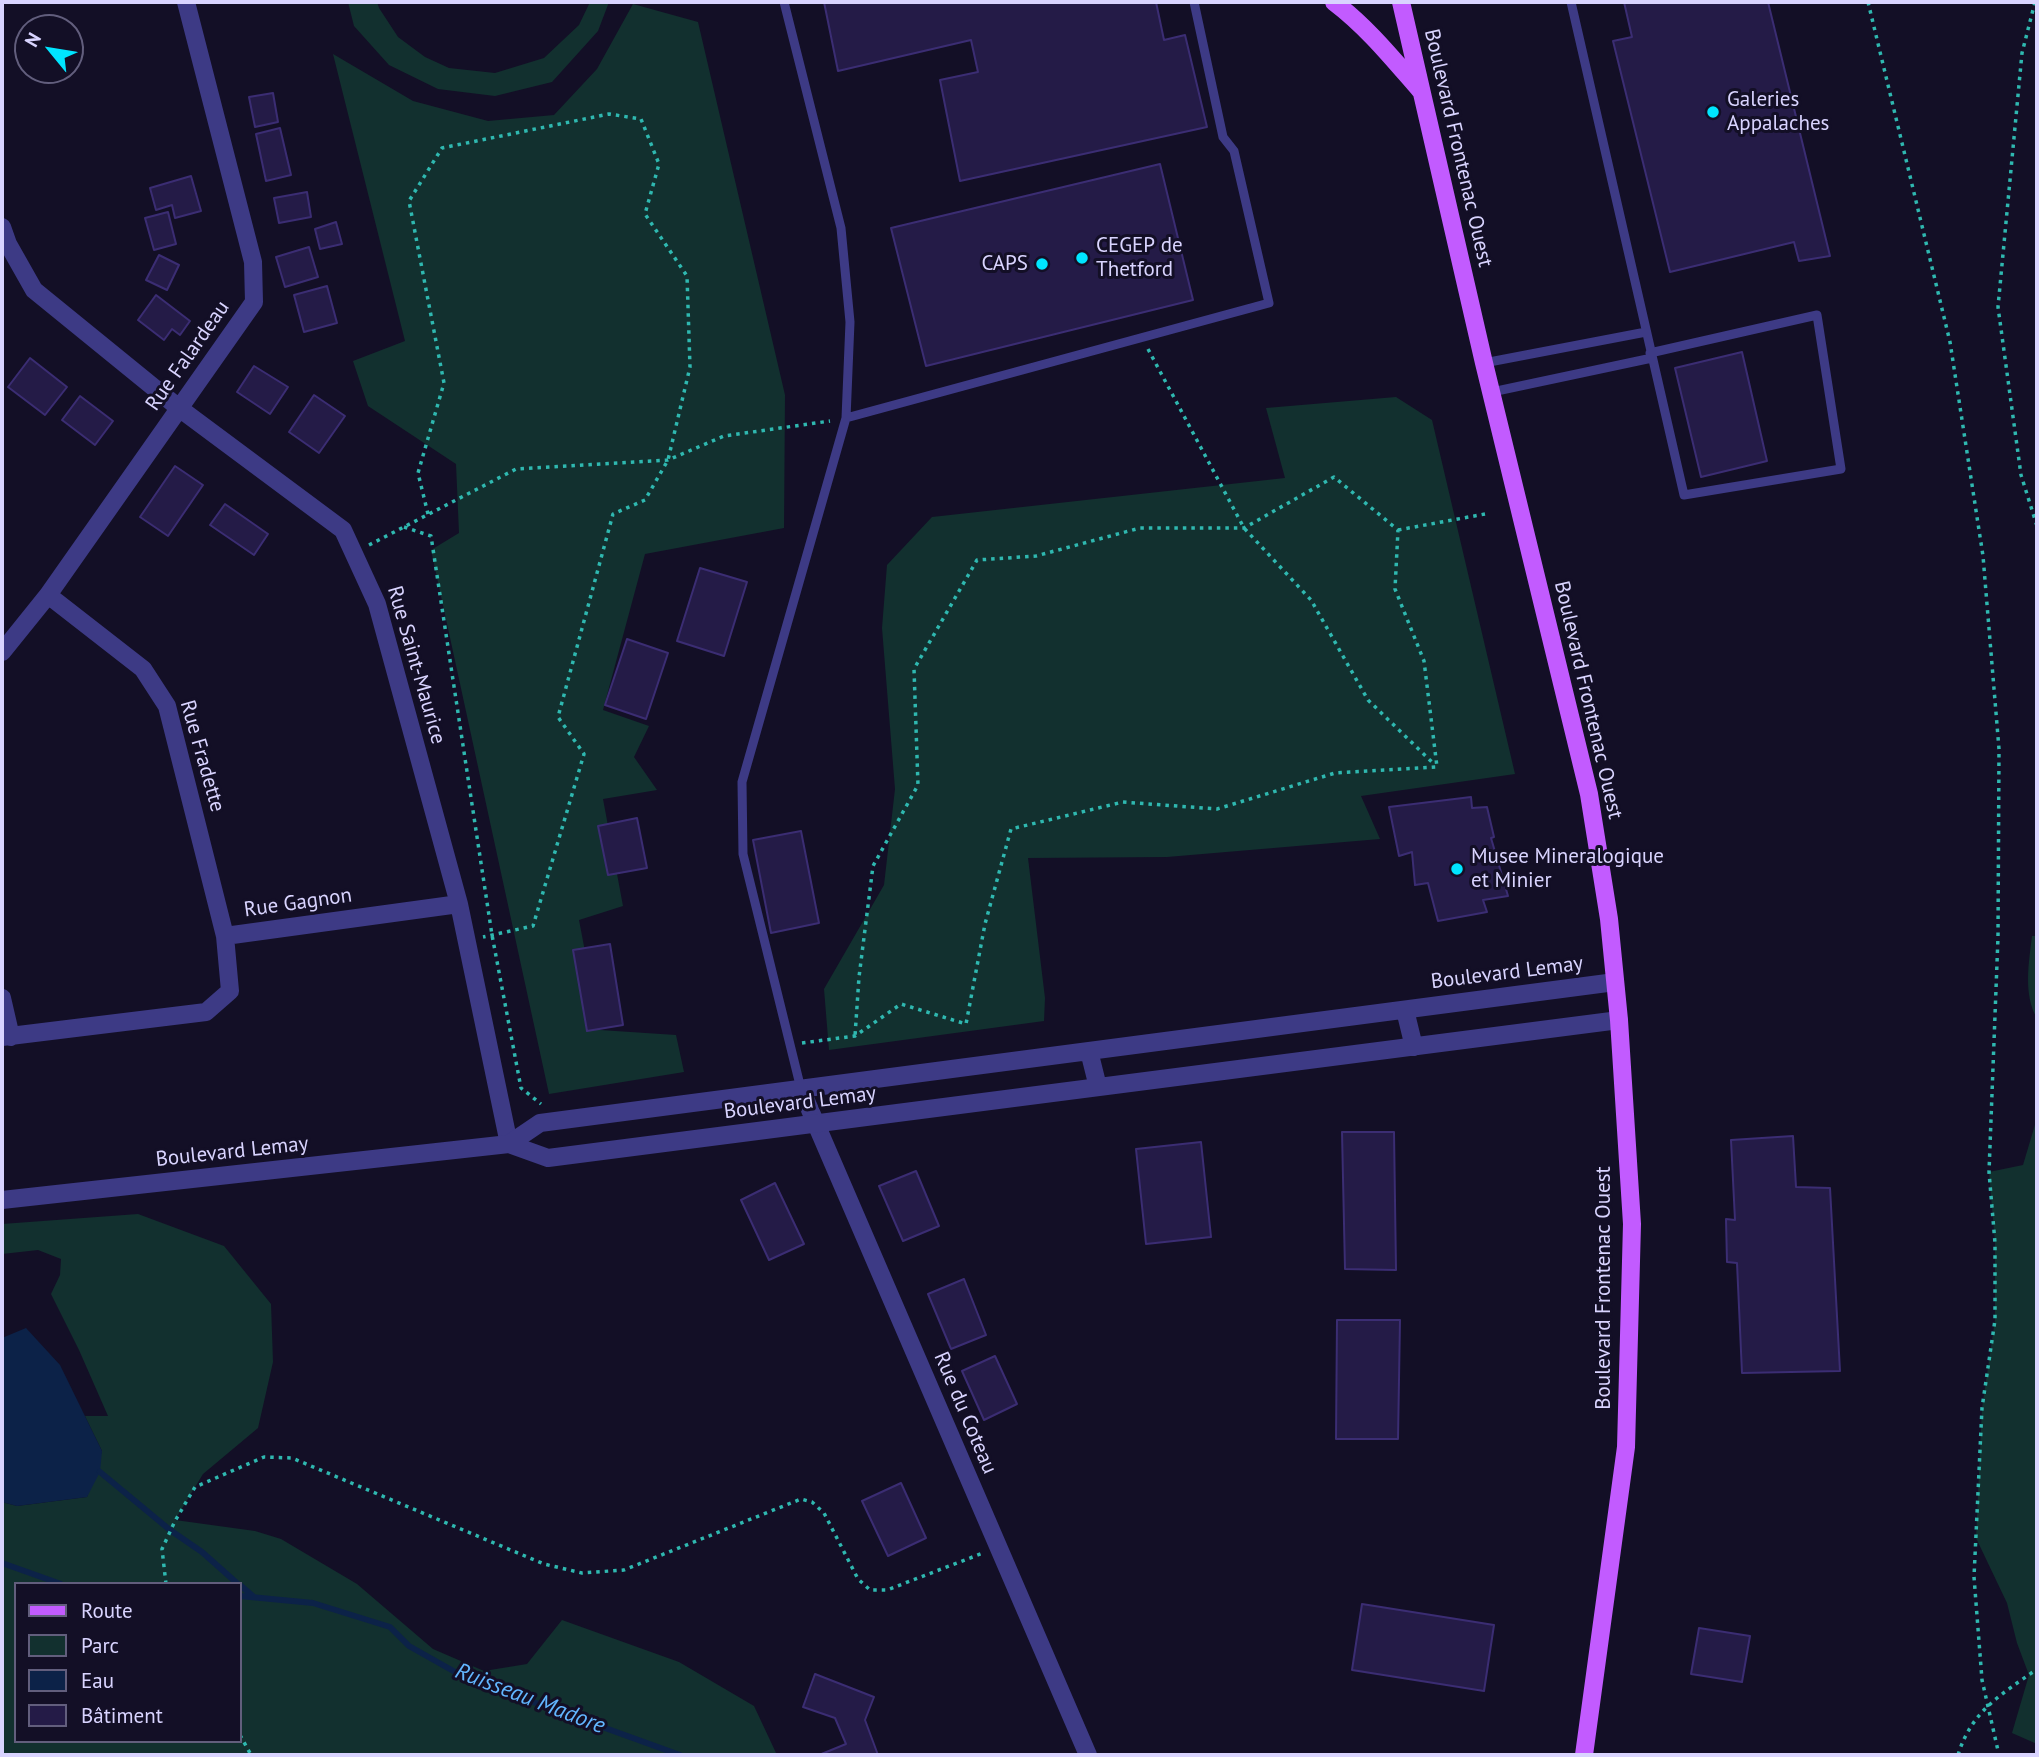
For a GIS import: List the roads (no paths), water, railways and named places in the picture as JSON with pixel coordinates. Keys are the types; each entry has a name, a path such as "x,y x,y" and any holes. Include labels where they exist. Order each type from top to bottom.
{"main road":[{"path":"1334,2 1372,34 1422,92"},
{"name":"Boulevard Frontenac Ouest","path":"1401,2 1589,793 1609,919 1619,1020 1632,1224 1626,1447 1584,1755"}],"street":[{"name":"Rue Falardeau","path":"2,652 48,595 254,303 253,262 186,2"},
{"name":"Rue Saint-Maurice","path":"2,227 8,244 34,290 179,408 343,530 377,604 459,904 509,1144"},
{"name":"Rue Fradette","path":"48,595 143,669 167,706 225,936"},
{"name":"Rue Gagnon","path":"6,1037 206,1012 230,992 225,936 459,904"},
{"name":"Boulevard Lemay","path":"509,1144 540,1123 1615,982"},
{"path":"2,998 6,1037"},
{"name":"Boulevard Lemay","path":"1405,1010 1414,1046"},
{"name":"Boulevard Lemay","path":"2,1200 509,1144 548,1158 1619,1020"},
{"path":"1089,1051 1098,1087"},
{"name":"Rue du Coteau","path":"801,1089 1088,1755"}],"lane":[{"path":"784,2 841,228 850,322 846,418 741,782 743,854 801,1089"},
{"path":"846,418 1269,303 1234,151 1223,136 1194,2"},
{"path":"1492,392 1651,356 1817,316 1841,470 1684,495 1651,356 1571,2"},
{"path":"1485,363 1646,332"}],"water":[{"path":"26,1328 60,1365 102,1451 100,1472 87,1497 17,1506 2,1502 2,1338"}],"waterway":[{"path":"100,1472 236,1582"},
{"path":"2,1563 55,1582"},
{"path":"242,1587 254,1597"},
{"name":"Ruisseau Madore","path":"242,1596 313,1603 390,1627 409,1646 464,1677 680,1755"}],"place":[{"name":"Galeries Appalaches","path":"1713,112"},
{"name":"CEGEP de Thetford","path":"1082,258"},
{"name":"CAPS","path":"1042,264"},
{"name":"Musee Mineralogique et Minier","path":"1457,869"}]}
